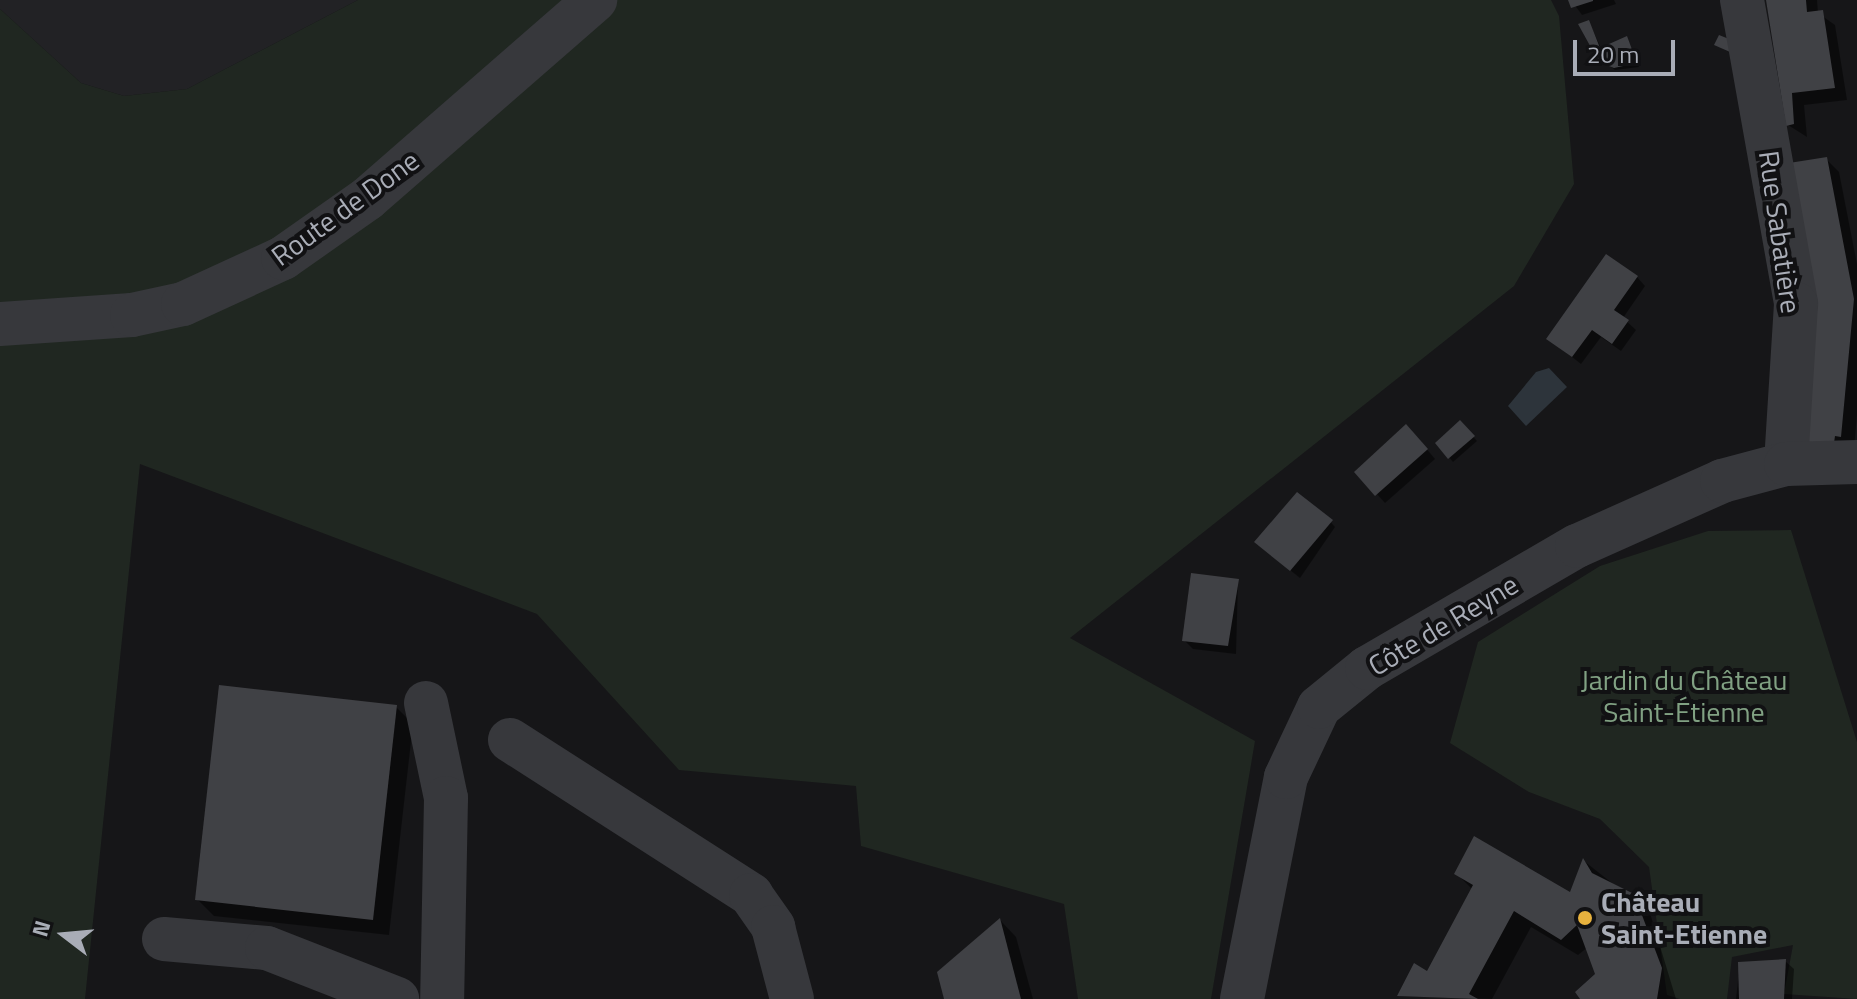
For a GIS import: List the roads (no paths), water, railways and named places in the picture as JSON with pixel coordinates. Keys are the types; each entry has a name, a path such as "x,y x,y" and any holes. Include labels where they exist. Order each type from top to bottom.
{"street":[{"name":"Route de Done","path":"0,324 132,315 183,304 283,258 367,199 595,0"},
{"name":"Rue Sabatière","path":"1742,0 1796,304 1786,464"},
{"name":"Côte de Reyne","path":"1242,999 1286,777 1319,707 1367,668 1577,546 1722,481 1786,464 1857,462"},
{"path":"426,703 446,798 442,999"},
{"path":"510,740 751,895 773,927 792,999"},
{"path":"164,939 267,948 397,999"}],"place":[{"name":"Château Saint-Etienne","path":"1585,918"}],"park label":[{"name":"Jardin du Château Saint-Étienne","path":"1684,696"}]}
